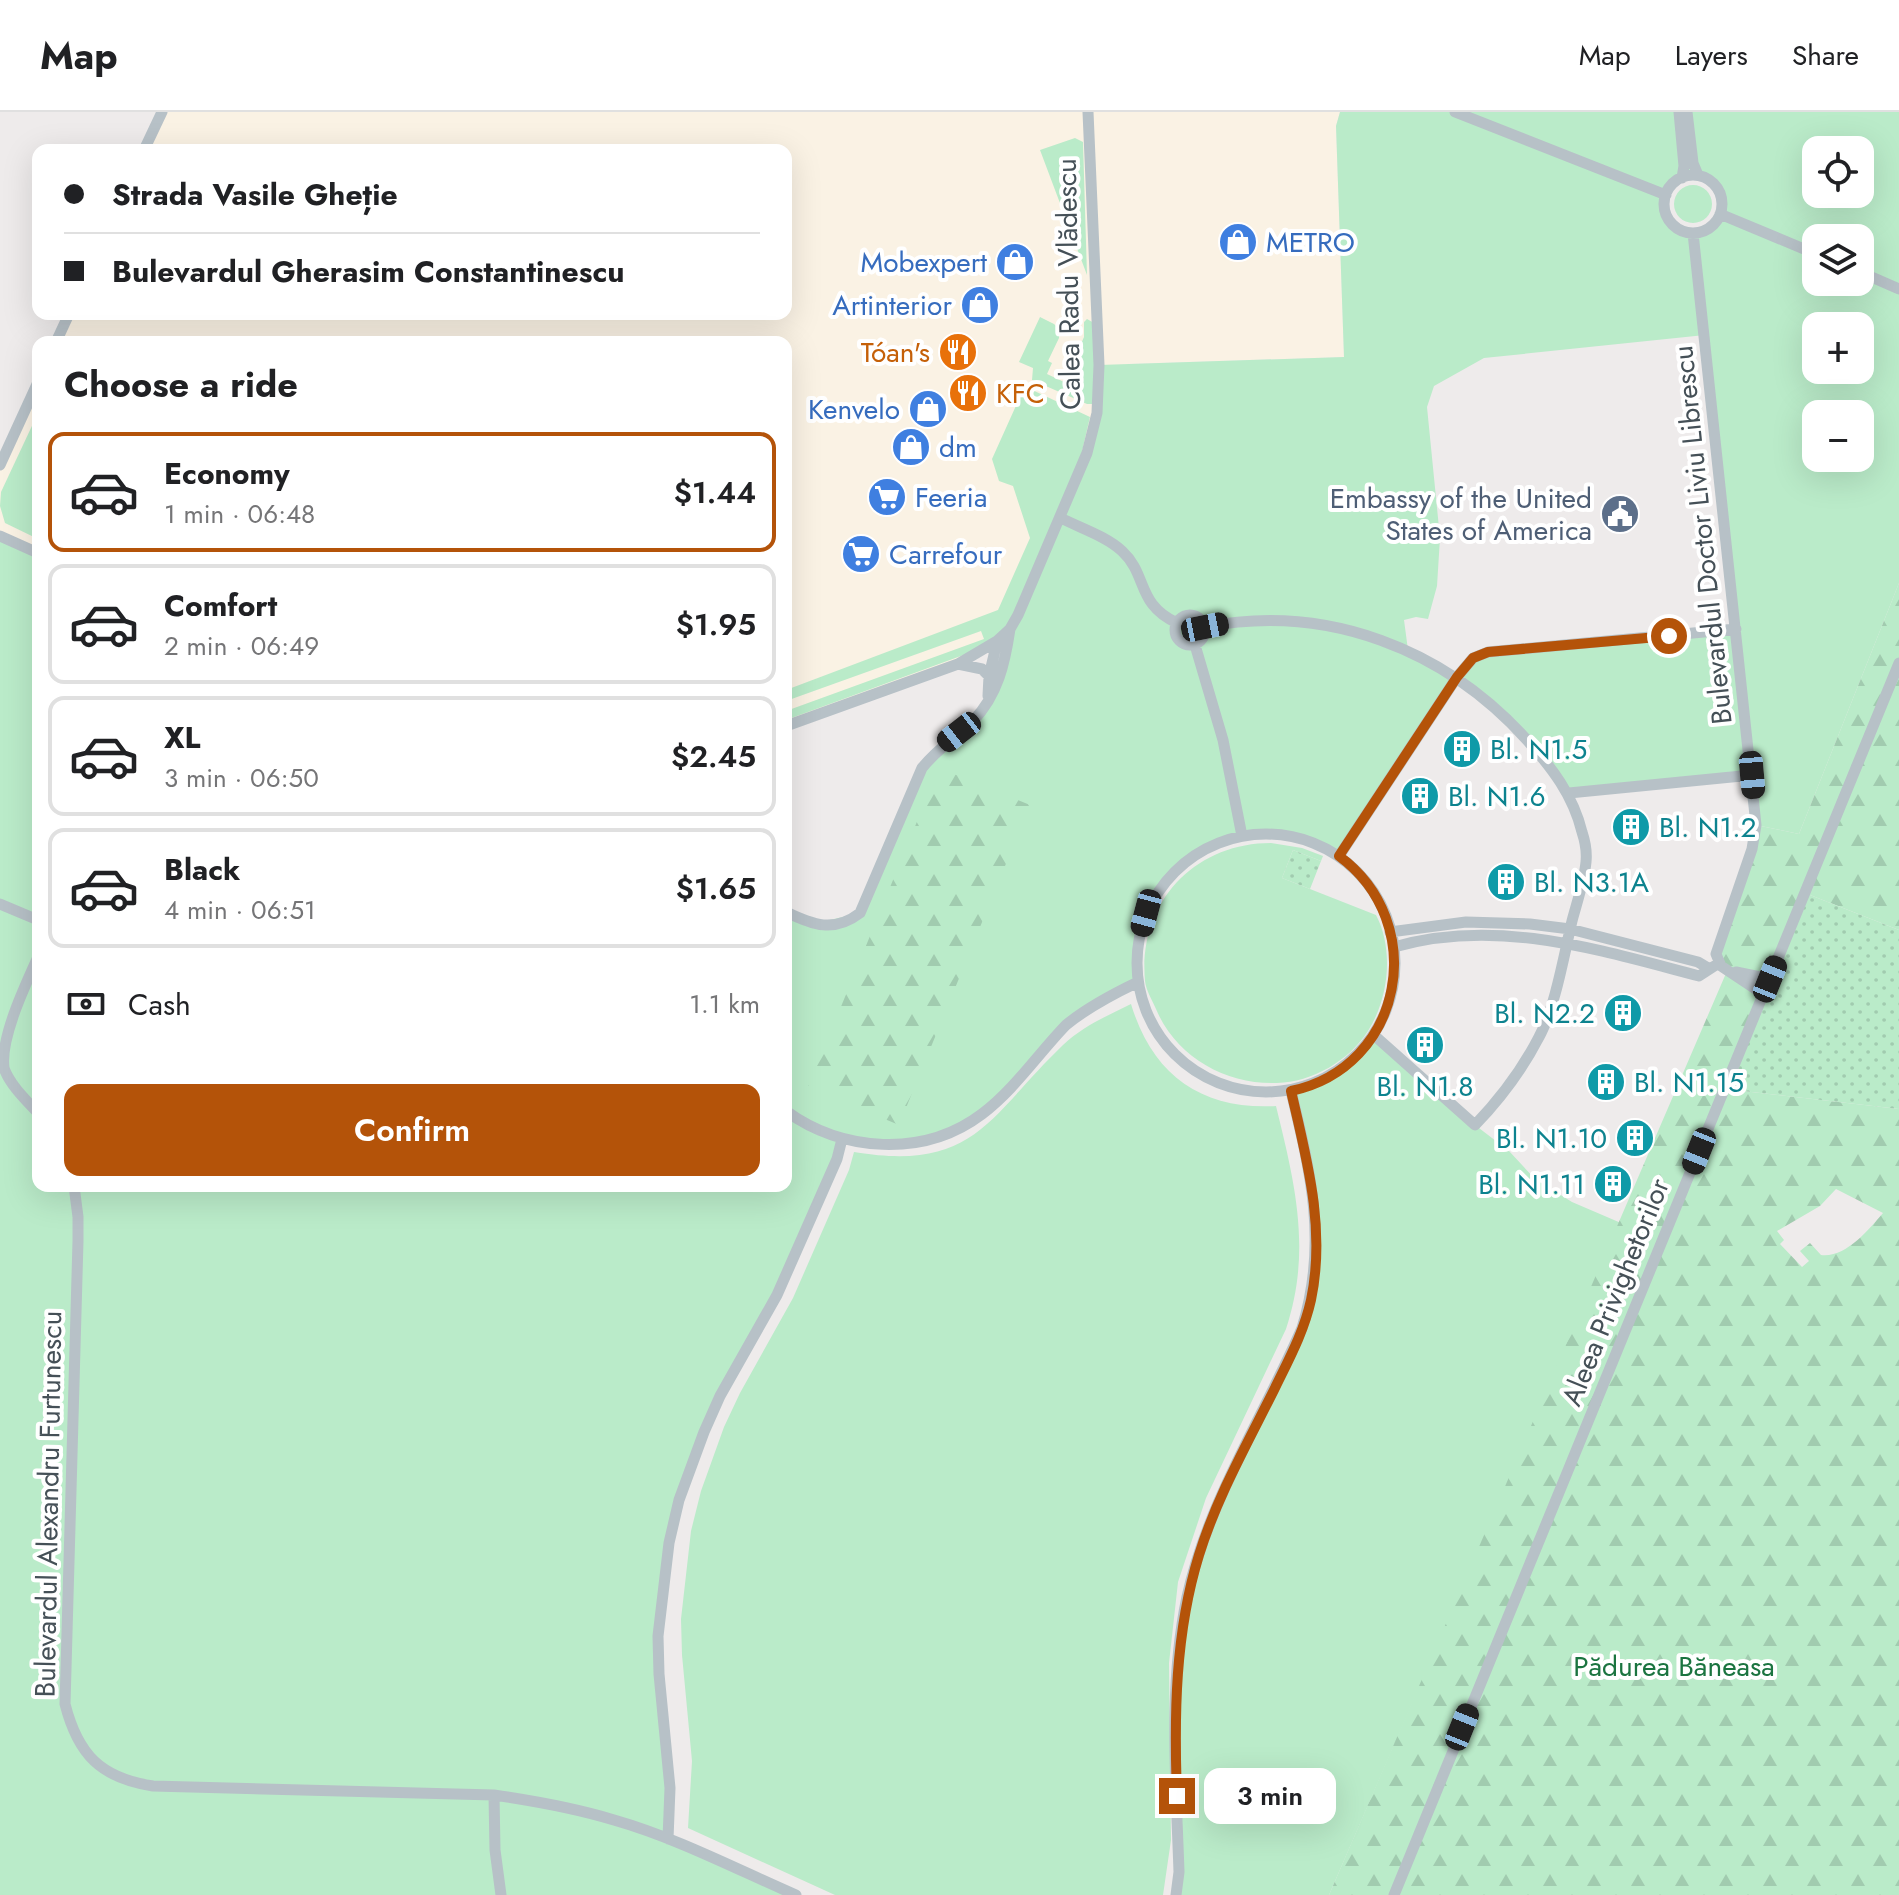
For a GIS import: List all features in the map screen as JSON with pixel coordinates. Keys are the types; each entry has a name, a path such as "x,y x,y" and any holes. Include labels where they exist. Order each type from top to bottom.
{"street":[{"path":"147,144 162,112"},
{"name":"Calea Radu Vlădescu","path":"792,915 812,924 827,926 841,925 860,913 922,768 937,749 971,722 987,700 1010,629 1087,453 1097,413 1099,389 1088,112"},
{"path":"1455,112 1666,195"},
{"path":"1679,112 1684,166 1682,178"},
{"path":"1687,112 1693,163 1698,175"},
{"path":"1698,175 1708,179 1718,189 1722,199 1720,214 1706,230 1693,233 1678,228 1670,221 1664,206 1666,195 1671,186 1682,178 1698,175"},
{"path":"1720,214 1802,248"},
{"name":"Bulevardul Doctor Liviu Librescu","path":"1693,233 1756,825 1755,837 1717,946 1718,967"},
{"path":"1874,278 1899,289"},
{"path":"0,465 32,395"},
{"path":"1061,518 1122,551 1148,601 1162,616 1177,623"},
{"path":"0,536 32,550"},
{"path":"1191,615 1202,621 1205,627 1204,636 1195,645 1180,641 1175,633 1177,623 1184,616 1191,615"},
{"path":"1205,627 1256,622 1329,626 1408,650 1457,677 1494,705 1569,793 1582,832 1586,862 1542,1034 1515,1078 1475,1125 1375,1036"},
{"name":"Calea Radu Vlădescu","path":"792,724 987,655 1010,629"},
{"path":"1339,856 1457,677 1473,658 1488,652 1736,629"},
{"path":"1195,645 1223,740 1242,836"},
{"path":"987,655 995,676"},
{"name":"Aleea Privighetorilor","path":"1394,1895 1899,663"},
{"path":"958,664 982,669 995,676"},
{"path":"1569,793 1752,775"},
{"path":"1271,834 1304,840 1339,856 1359,873 1382,907 1394,947 1391,991 1375,1036 1342,1068 1313,1084 1291,1091 1272,1092 1230,1086 1192,1068 1162,1038 1152,1023 1136,983 1139,938 1146,913 1157,892 1175,871 1197,854 1220,842 1242,836 1271,834"},
{"path":"0,904 32,917"},
{"path":"1390,932 1466,922 1570,929 1770,979"},
{"path":"1394,947 1422,940 1469,936 1534,937 1567,942 1699,976 1718,967"},
{"path":"1718,967 1763,994"},
{"path":"32,971 4,1035 2,1050 3,1066 8,1076 32,1106"},
{"path":"792,1115 805,1124 842,1139 867,1144 902,1144 937,1137 981,1114 1066,1025 1096,1002 1136,983"},
{"path":"1176,1895 1179,1872 1177,1683 1187,1597 1216,1507 1302,1328 1316,1267 1315,1209 1291,1091"},
{"path":"668,1839 670,1788 658,1636 669,1543 679,1500 709,1420 777,1295 837,1159 842,1139"},
{"name":"Bulevardul Alexandru Furtunescu","path":"75,1192 78,1217 65,1704 71,1728 80,1746 108,1772 131,1783 153,1786 494,1795 534,1801 616,1820 668,1839 796,1895"},
{"path":"494,1795 495,1850 501,1895"}],"shaded area":[{"path":"162,112 1340,112 1336,126 1344,357 1127,364 1087,453 981,653 792,724 792,336 59,336 66,320 792,320 792,144 147,144"},
{"path":"32,395 32,550 0,536 0,465"}],"green space":[{"path":"1340,112 1899,112 1899,583 1799,834 1756,825 1752,776 1569,793 1542,758 1457,677 1339,856 1313,844 1285,837 1256,836 1228,841 1202,851 1178,867 1159,888 1146,915 1137,957 1136,983 1096,1002 981,1114 921,1141 842,1140 777,1295 720,1396 679,1500 658,1636 668,1839 796,1895 0,1895 0,536 32,550 32,1192 792,1192 792,915 812,924 860,913 922,768 971,722 996,687 1010,629 1087,453 1099,365 1344,357 1336,126","holes":["1698,175 1715,185 1722,198 1721,211 1714,222 1702,230 1689,233 1677,229 1667,216 1665,200 1670,187 1676,182","1705,335 1736,629 1473,658 1457,677 1408,650 1404,620 1416,617 1428,619 1437,586 1440,538 1427,407 1434,386 1484,358"]},
{"path":"1075,138 1083,142 1087,275 1040,150"},
{"path":"1693,185 1706,191 1712,204 1706,217 1693,223 1680,217 1674,204 1680,191"},
{"path":"1040,317 1059,329 1047,374 1064,382 1084,337 1084,322 1087,319 1094,323 1094,404 1087,404 1032,380 1033,368 1019,362"},
{"path":"1028,388 1090,417 1081,456 1009,624 994,639 969,653 792,718 792,709 984,639 981,631 792,699 792,688 998,610 1030,538 1013,486 999,481 992,459 1023,390"},
{"path":"32,426 32,536 5,523 0,506 1,492"},
{"name":"Pădurea Băneasa","path":"1899,583 1899,930 1805,893 1725,1089 1899,1109 1899,1895 1329,1895 1727,971 1719,963 1756,825 1799,834","holes":["1836,1189 1883,1213 1856,1242 1839,1252 1821,1255 1810,1243 1800,1251 1809,1261 1802,1267 1780,1244 1784,1240 1777,1231 1820,1206"]},
{"path":"939,768 1030,805 899,1125 808,1087"},
{"path":"1271,843 1302,848 1323,856 1321,861 1293,850 1282,878 1376,915 1382,928 1387,958 1381,1004 1360,1042 1340,1060 1316,1074 1277,1083 1239,1079 1205,1065 1190,1054 1165,1026 1145,981 1145,952 1151,926 1177,882 1218,853"},
{"path":"1293,850 1321,861 1310,889 1282,878"},
{"path":"1805,893 1899,930 1899,1109 1725,1089"},
{"path":"1131,1004 1153,1051 1184,1084 1225,1102 1276,1106 1294,1190 1299,1244 1294,1300 1286,1329 1206,1498 1178,1582 1169,1663 1171,1840 1163,1895 835,1895 688,1828 692,1761 681,1619 691,1531 701,1491 724,1427 793,1298 854,1152 895,1156 927,1154 954,1146 996,1116 1071,1038"},
{"path":"1375,1036 1475,1125 1509,1151 1535,1179 1572,1202 1621,1223 1329,1895 1176,1895 1177,1683 1199,1553 1302,1328 1317,1234 1291,1091 1316,1083 1338,1071"}],"place":[{"name":"METRO","path":"1238,242"},
{"name":"Mobexpert","path":"1015,262"},
{"name":"Artinterior","path":"980,305"},
{"name":"Tóan's","path":"958,352"},
{"name":"KFC","path":"968,393"},
{"name":"Kenvelo","path":"928,409"},
{"name":"dm","path":"911,447"},
{"name":"Feeria","path":"887,497"},
{"name":"Embassy of the United States of America","path":"1620,514"},
{"name":"Carrefour","path":"861,554"},
{"name":"Bl. N1.5","path":"1462,749"},
{"name":"Bl. N1.6","path":"1420,796"},
{"name":"Bl. N1.2","path":"1631,827"},
{"name":"Bl. N3.1A","path":"1506,882"},
{"name":"Bl. N2.2","path":"1623,1013"},
{"name":"Bl. N1.8","path":"1425,1045"},
{"name":"Bl. N1.15","path":"1606,1082"},
{"name":"Bl. N1.10","path":"1635,1138"},
{"name":"Bl. N1.11","path":"1613,1184"}],"route":[{"path":"1177,1796 1177,1683 1187,1597 1216,1507 1302,1328 1316,1267 1315,1209 1291,1091 1328,1077 1365,1047 1382,1021 1394,978 1394,947 1382,907 1359,873 1339,856 1457,677 1473,658 1488,652 1669,636"}]}
